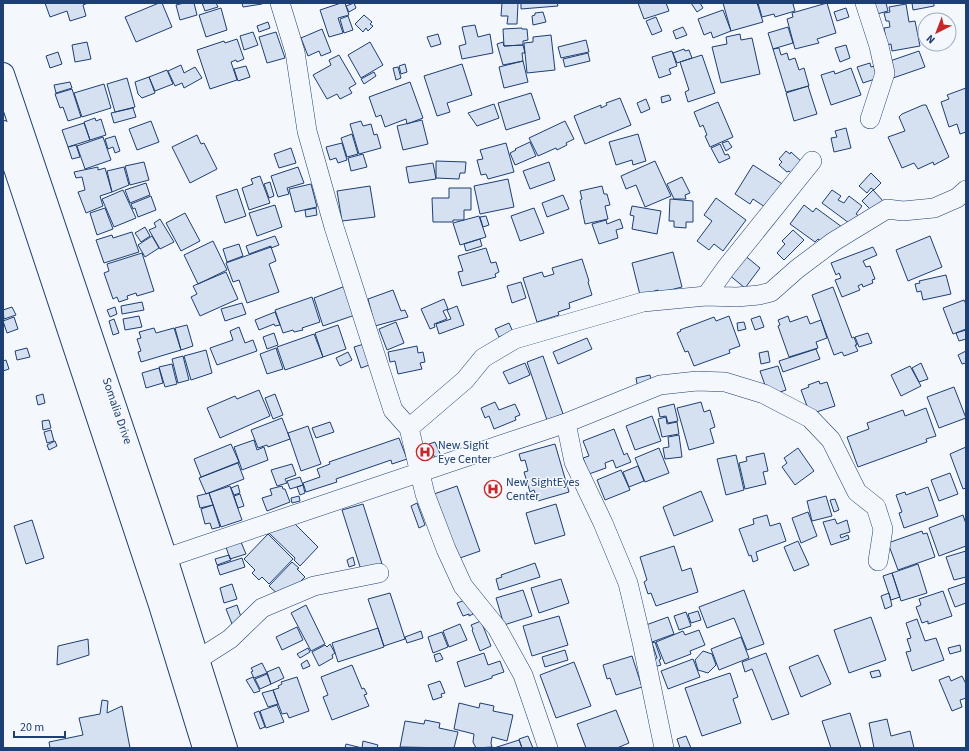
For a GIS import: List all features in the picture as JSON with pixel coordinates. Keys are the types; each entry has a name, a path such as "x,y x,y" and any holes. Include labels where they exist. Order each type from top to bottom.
{"main road":[{"name":"Somalia Drive","path":"3,74 166,558 226,748"},
{"name":"Somalia Drive","path":"3,132 160,604 204,748"}],"street":[{"path":"280,3 295,52 307,131 334,227 393,410 409,428 428,501 446,549 463,586 496,628 523,675 548,748"},
{"path":"865,3 879,46 885,73 870,120"},
{"path":"706,296 726,268 812,161"},
{"path":"409,428 465,380 483,358 515,339 643,302 706,296 737,297 759,295 771,292 833,242 887,209 904,210 934,208 957,198 966,190"},
{"path":"166,558 566,423 660,385 697,381 725,382 764,394 810,418 831,440 857,492 876,507 883,530 878,561"},
{"path":"566,423 574,462 603,523 628,583 664,748"},
{"path":"197,660 230,639 262,608 314,586 379,573"}],"building":[{"path":"45,3 88,3 83,5 86,16 70,21 67,11 50,17"},
{"path":"162,3 172,27 136,42 125,17"},
{"path":"194,3 197,15 180,20 176,5"},
{"path":"202,3 216,3 218,7 205,11"},
{"path":"242,3 262,3 262,4 243,7"},
{"path":"345,3 349,15 338,18 343,33 329,37 320,10"},
{"path":"354,3 356,8 349,12 346,6"},
{"path":"502,3 518,3 517,24 507,24 508,16 501,16"},
{"path":"521,3 557,3 558,6 521,9"},
{"path":"638,3 666,3 669,11 644,19"},
{"path":"691,3 700,3 703,8 697,12"},
{"path":"723,3 757,3 763,22 731,31"},
{"path":"758,3 796,3 793,4 795,11 775,17 774,14 762,17"},
{"path":"827,3 836,33 817,39 819,43 795,49 787,19 793,17 792,13"},
{"path":"869,3 886,3 888,11 877,14"},
{"path":"912,3 934,3 934,6 913,10"},
{"path":"906,4 909,22 915,21 917,31 917,47 892,51 891,44 887,45 884,28 890,27 889,21 886,21 884,13 890,12 889,7"},
{"path":"221,8 227,30 206,37 199,15"},
{"path":"846,8 849,17 837,21 834,12"},
{"path":"723,10 731,31 713,38 711,32 704,35 698,19"},
{"path":"543,12 546,22 533,25 532,16 535,15 535,13"},
{"path":"364,15 372,22 370,24 373,26 368,31 366,28 363,32 355,24"},
{"path":"348,16 353,30 344,33 340,19"},
{"path":"656,17 662,31 652,35 646,21"},
{"path":"268,22 270,28 259,32 257,26"},
{"path":"475,25 478,37 490,34 493,53 462,59 459,46 466,44 462,27"},
{"path":"683,27 687,35 676,39 673,31"},
{"path":"788,27 793,43 773,49 768,33"},
{"path":"322,29 331,52 321,56 319,51 308,56 301,38"},
{"path":"503,29 527,29 528,40 523,41 523,45 504,46"},
{"path":"253,32 258,45 244,50 240,36"},
{"path":"276,32 285,58 267,63 259,37"},
{"path":"438,34 441,44 431,47 427,37"},
{"path":"740,34 741,40 752,38 760,74 721,83 712,47 727,44 726,37"},
{"path":"551,35 555,70 527,73 524,43 533,42 533,37"},
{"path":"237,39 244,59 237,62 236,60 231,62 237,80 210,89 197,50 224,41 225,43"},
{"path":"586,40 589,52 561,58 558,47"},
{"path":"87,42 91,59 75,62 72,45"},
{"path":"370,42 383,65 361,78 348,55"},
{"path":"503,42 504,46 523,45 525,53 522,53 523,61 503,65 497,44"},
{"path":"846,45 850,58 840,62 835,48"},
{"path":"779,48 781,55 787,53 789,60 795,58 799,70 804,68 809,86 786,92 773,49"},
{"path":"684,49 685,51 689,50 692,58 677,63 673,53"},
{"path":"672,51 677,66 669,69 671,74 659,78 652,57"},
{"path":"58,52 62,64 50,68 46,56"},
{"path":"919,52 925,67 893,78 887,62"},
{"path":"588,53 590,61 565,67 563,59"},
{"path":"339,55 356,84 349,88 352,93 340,99 337,94 327,99 313,75 331,65 329,60"},
{"path":"702,55 715,93 688,102 685,92 689,90 680,62"},
{"path":"523,61 528,82 504,88 499,67"},
{"path":"870,63 871,67 874,66 878,78 863,83 857,67"},
{"path":"405,64 407,72 401,74 399,66"},
{"path":"462,64 472,95 447,103 450,112 437,116 424,76"},
{"path":"181,65 184,73 195,67 202,78 184,88 182,83 175,86 168,71"},
{"path":"246,66 250,77 238,81 234,69"},
{"path":"398,67 401,78 396,80 393,68"},
{"path":"851,68 861,95 831,105 821,75 834,71 835,74"},
{"path":"167,70 173,84 155,91 149,77"},
{"path":"374,72 376,76 364,84 361,79"},
{"path":"149,77 155,93 142,98 138,94 135,82"},
{"path":"127,78 135,107 115,112 107,84"},
{"path":"70,82 72,88 56,93 54,85"},
{"path":"410,82 423,118 407,124 406,119 385,127 381,115 376,117 369,97"},
{"path":"104,84 111,108 82,117 74,93"},
{"path":"808,86 817,114 794,121 786,93"},
{"path":"966,88 966,132 960,134 957,124 949,127 941,102 949,99 947,95"},
{"path":"72,89 81,117 68,121 63,107 60,108 55,94"},
{"path":"531,93 540,119 506,130 498,103"},
{"path":"669,95 671,100 662,103 661,97"},
{"path":"620,98 631,125 585,144 574,116 601,105 601,108 607,105 606,103"},
{"path":"646,99 650,109 641,113 637,103"},
{"path":"718,102 733,137 710,147 705,136 707,135 703,125 700,127 694,112"},
{"path":"494,104 499,118 477,126 468,113"},
{"path":"926,105 949,157 934,165 933,162 918,169 914,163 902,168 888,137 905,131 899,117 902,114"},
{"path":"133,108 136,117 114,123 111,113"},
{"path":"95,118 96,121 101,119 106,135 90,140 84,122"},
{"path":"422,120 428,144 403,150 397,126"},
{"path":"151,121 159,142 137,150 129,129"},
{"path":"361,121 363,126 371,124 374,135 377,134 381,148 359,154 350,124"},
{"path":"565,121 574,139 566,143 567,145 557,150 556,148 538,156 529,138"},
{"path":"84,123 90,140 68,147 62,130"},
{"path":"846,128 851,148 834,152 831,138 837,137 835,131"},
{"path":"352,134 358,154 347,157 341,138"},
{"path":"638,134 646,161 633,165 632,160 616,165 609,142"},
{"path":"197,135 201,144 204,143 217,169 190,183 172,147"},
{"path":"115,136 120,151 115,153 113,147 108,149 105,139"},
{"path":"103,137 111,160 85,169 77,146"},
{"path":"728,141 732,147 726,151 722,143"},
{"path":"530,142 536,156 515,165 510,153"},
{"path":"342,143 347,160 338,163 336,158 330,160 326,147"},
{"path":"506,143 514,172 488,179 486,174 481,175 477,160 483,159 480,150"},
{"path":"720,144 725,155 728,154 730,158 719,163 711,148"},
{"path":"76,145 80,157 72,159 68,147"},
{"path":"291,148 296,163 279,168 274,154"},
{"path":"786,151 790,154 791,152 803,163 792,174 789,171 787,172 779,165 782,162 779,159"},
{"path":"363,154 367,167 351,171 348,158"},
{"path":"436,161 466,162 465,173 460,173 459,179 436,178"},
{"path":"655,161 671,196 645,207 636,185 626,189 621,176"},
{"path":"144,162 149,180 130,185 125,166"},
{"path":"549,162 555,180 530,189 523,171"},
{"path":"433,163 436,179 409,183 406,167"},
{"path":"753,165 787,187 771,211 753,199 750,204 735,194"},
{"path":"98,167 98,170 105,168 112,192 100,196 103,206 86,213 78,192 85,190 82,177 76,178 74,172"},
{"path":"124,167 129,185 112,192 107,171"},
{"path":"298,167 304,183 287,188 289,194 278,197 271,176"},
{"path":"871,173 881,183 874,190 871,188 867,193 859,186"},
{"path":"260,176 270,203 249,210 242,188 253,184 251,179"},
{"path":"682,177 690,193 685,195 686,199 674,199 667,184"},
{"path":"508,179 514,207 480,214 474,186"},
{"path":"270,182 274,196 269,198 264,184"},
{"path":"146,183 150,195 130,203 125,190"},
{"path":"311,184 317,207 295,212 289,189"},
{"path":"370,186 375,217 342,221 337,191"},
{"path":"602,186 604,194 607,194 610,205 605,206 608,219 585,224 580,200 582,199 580,191"},
{"path":"449,188 471,188 471,210 464,210 464,220 453,220 453,222 433,222 432,198 449,198"},
{"path":"237,189 246,216 225,223 216,196"},
{"path":"123,190 136,218 114,227 102,199"},
{"path":"832,190 841,196 838,200 844,203 849,196 862,206 856,214 859,216 849,223 822,203"},
{"path":"873,190 884,202 873,212 862,201"},
{"path":"563,195 569,209 547,217 542,203"},
{"path":"151,196 156,210 138,217 135,208 133,209 131,204"},
{"path":"716,198 746,220 723,251 714,244 709,250 697,241 712,221 704,215"},
{"path":"670,199 693,201 693,222 686,222 686,228 674,227 674,221 669,221"},
{"path":"275,205 282,227 257,236 249,213"},
{"path":"804,205 813,212 816,208 842,227 825,244 818,239 815,242 790,224"},
{"path":"632,206 661,211 657,234 632,229 634,216 630,215"},
{"path":"105,208 113,229 97,235 90,213"},
{"path":"316,208 317,215 306,217 305,210"},
{"path":"534,208 544,233 520,241 511,216"},
{"path":"185,213 200,241 181,251 166,223"},
{"path":"479,216 486,237 460,245 453,223"},
{"path":"486,216 489,225 483,227 480,217"},
{"path":"160,219 174,242 160,249 149,230 156,227 154,223"},
{"path":"620,219 623,228 616,230 618,238 599,244 592,224 606,220 607,224"},
{"path":"145,227 150,236 141,242 135,233"},
{"path":"793,230 804,240 784,260 777,253 785,244 782,241"},
{"path":"132,232 139,252 104,263 96,240 112,235 113,238"},
{"path":"152,236 159,248 145,257 138,245"},
{"path":"275,236 279,245 271,248 271,246 249,254 246,246"},
{"path":"930,236 942,267 908,281 896,250"},
{"path":"480,239 482,246 466,251 464,244"},
{"path":"213,241 227,270 198,284 184,255"},
{"path":"239,244 243,256 227,262 223,249"},
{"path":"271,247 276,261 269,264 279,292 247,303 239,280 233,282 226,263"},
{"path":"873,247 877,255 863,261 866,267 870,266 875,279 872,280 873,283 863,287 862,284 858,286 860,290 842,297 835,280 841,278 839,273 836,275 831,263"},
{"path":"486,248 491,263 496,262 499,272 495,274 496,277 462,286 458,272 463,271 458,256"},
{"path":"673,252 682,287 658,293 658,290 640,295 632,263"},
{"path":"142,253 154,291 137,296 136,293 127,296 128,299 119,302 117,297 113,299 104,273 109,271 107,264"},
{"path":"743,254 760,268 745,288 728,274"},
{"path":"582,259 592,295 569,303 570,308 558,312 559,315 537,322 523,278 542,272 544,277 554,274 552,268"},
{"path":"226,272 238,299 200,316 191,297 197,294 193,286"},
{"path":"946,275 951,294 923,300 921,291 917,292 915,284 920,283 919,281"},
{"path":"521,282 526,298 512,303 507,286"},
{"path":"348,285 355,315 323,326 314,298"},
{"path":"833,287 852,338 854,337 857,345 855,345 858,351 844,356 842,352 834,355 812,295"},
{"path":"393,290 401,311 405,310 408,317 375,326 368,299"},
{"path":"312,297 320,322 302,328 303,330 294,332 293,330 283,333 275,310"},
{"path":"444,299 448,309 443,311 447,319 434,324 435,327 430,329 421,309"},
{"path":"964,300 966,304 966,329 953,334 943,308"},
{"path":"142,302 144,310 122,314 121,306"},
{"path":"242,303 246,314 225,321 221,309"},
{"path":"457,306 464,325 439,334 436,324 451,319 447,310"},
{"path":"12,307 16,315 4,319 3,310"},
{"path":"115,307 117,314 110,317 107,310"},
{"path":"275,312 280,325 275,326 274,324 259,330 255,320"},
{"path":"139,316 142,327 125,330 123,319"},
{"path":"729,316 740,346 729,350 730,353 694,366 688,351 685,352 677,333 681,331 680,330 714,317 716,321"},
{"path":"760,316 764,327 755,330 751,319"},
{"path":"788,316 790,322 807,316 810,324 821,320 827,338 816,342 818,348 789,357 778,326 780,325 778,320"},
{"path":"14,317 18,329 7,333 3,321"},
{"path":"114,319 119,333 113,335 109,321"},
{"path":"396,322 404,343 387,350 379,329"},
{"path":"744,322 746,329 738,331 737,323"},
{"path":"509,323 513,332 499,337 495,329"},
{"path":"187,325 193,346 181,350 175,328"},
{"path":"338,325 346,349 323,357 315,333"},
{"path":"239,327 245,343 253,340 257,351 217,365 210,348 233,340 230,331"},
{"path":"154,328 156,333 174,328 181,350 141,362 138,352 141,351 137,339 141,338 139,332"},
{"path":"966,330 966,339 959,341 956,333"},
{"path":"274,333 278,345 267,349 263,337"},
{"path":"868,333 872,343 859,347 855,337"},
{"path":"314,334 323,357 285,370 277,347"},
{"path":"587,338 592,349 558,364 553,352"},
{"path":"364,344 372,364 361,368 354,347"},
{"path":"417,346 418,353 423,352 425,362 420,363 422,369 398,374 395,361 390,362 388,352"},
{"path":"27,348 30,357 17,360 15,351"},
{"path":"276,348 283,369 267,374 260,354"},
{"path":"816,349 820,359 783,372 779,361"},
{"path":"206,350 212,373 191,380 184,356"},
{"path":"768,351 770,362 761,364 759,353"},
{"path":"966,351 966,363 962,364 958,355"},
{"path":"348,352 352,360 340,366 336,358"},
{"path":"183,356 189,380 178,383 172,359"},
{"path":"543,356 563,414 547,420 527,362"},
{"path":"6,360 9,369 3,371 3,361"},
{"path":"525,363 530,375 509,384 503,372"},
{"path":"921,363 928,379 919,382 912,368"},
{"path":"172,364 177,384 165,387 159,367"},
{"path":"778,366 786,390 771,395 766,388 760,371"},
{"path":"910,366 921,386 901,396 891,375"},
{"path":"159,368 163,383 146,388 142,373"},
{"path":"650,375 652,386 638,389 636,378"},
{"path":"819,381 820,384 827,382 835,406 810,414 801,390 809,387 808,385"},
{"path":"954,387 966,418 939,428 927,397"},
{"path":"259,390 270,416 220,438 207,408 235,396 237,399"},
{"path":"43,394 45,403 38,405 36,396"},
{"path":"275,394 283,415 273,419 265,398"},
{"path":"495,402 499,410 515,404 520,415 515,417 516,420 494,429 489,416 485,418 481,408"},
{"path":"701,402 704,412 710,410 715,427 710,429 714,443 689,450 677,408"},
{"path":"674,404 678,421 668,423 666,416 660,417 658,408"},
{"path":"926,408 936,436 926,439 927,442 858,467 847,437 869,429 867,423 903,410 905,416"},
{"path":"652,416 661,441 635,450 626,426"},
{"path":"666,417 667,424 677,422 679,434 662,437 658,419"},
{"path":"282,418 290,439 268,447 267,445 258,448 251,430"},
{"path":"49,420 51,428 43,430 42,421"},
{"path":"330,422 334,432 316,438 312,428"},
{"path":"308,426 321,464 301,471 288,433"},
{"path":"614,429 624,455 627,453 631,462 616,468 613,460 605,463 606,468 589,474 583,458 589,456 583,441"},
{"path":"51,430 54,441 47,443 44,432"},
{"path":"679,435 682,457 665,459 663,448 669,447 668,437"},
{"path":"399,438 407,459 392,464 391,460 336,479 337,482 306,492 303,483 320,477 317,469 330,464 329,462"},
{"path":"254,440 257,450 264,447 268,460 242,470 234,447"},
{"path":"55,441 57,446 49,450 47,445"},
{"path":"435,442 441,456 435,458 429,444"},
{"path":"231,444 239,462 201,477 194,459"},
{"path":"555,444 569,492 538,501 534,490 530,492 524,472 528,471 525,460 521,461 519,454"},
{"path":"966,447 966,488 963,489 950,454"},
{"path":"659,448 669,473 645,482 635,458"},
{"path":"798,448 814,471 795,485 782,467 787,463 784,458"},
{"path":"764,453 768,471 763,472 766,484 745,489 739,463 747,461 746,457"},
{"path":"736,455 744,490 726,495 717,459"},
{"path":"238,463 244,479 206,494 199,478"},
{"path":"292,464 296,475 285,479 287,483 277,486 271,470"},
{"path":"638,466 644,481 629,487 623,472"},
{"path":"621,470 630,490 605,500 597,480"},
{"path":"950,473 958,494 939,501 931,480"},
{"path":"300,477 303,485 290,489 287,481"},
{"path":"238,485 240,493 234,495 231,488"},
{"path":"303,485 305,493 300,495 297,487"},
{"path":"230,486 242,520 221,527 209,493"},
{"path":"282,486 283,489 285,489 290,502 267,511 262,498 272,495 270,489"},
{"path":"457,486 480,551 457,559 434,494"},
{"path":"928,487 938,516 904,528 899,513 902,512 896,495 905,492 906,495"},
{"path":"701,491 713,521 674,536 663,507"},
{"path":"209,493 213,505 200,508 197,496"},
{"path":"240,494 244,506 238,508 234,496"},
{"path":"299,496 300,501 292,503 291,498"},
{"path":"826,496 832,516 812,521 807,501"},
{"path":"835,499 839,510 834,512 830,500"},
{"path":"417,503 425,525 419,528 411,506"},
{"path":"363,504 383,567 362,573 342,510"},
{"path":"556,504 565,535 535,544 526,513"},
{"path":"213,505 220,527 212,529 210,523 205,524 201,509"},
{"path":"808,512 817,536 801,543 792,518"},
{"path":"767,515 770,526 780,523 786,541 756,552 758,560 753,562 751,555 749,556 739,529 754,524 753,519"},
{"path":"963,515 966,524 966,546 939,556 929,528"},
{"path":"835,519 837,524 847,520 850,532 840,535 841,538 848,535 849,539 831,545 823,522"},
{"path":"32,520 44,558 26,564 14,526"},
{"path":"294,523 318,547 300,566 294,560 295,558 268,532"},
{"path":"922,531 923,534 927,533 935,557 898,570 888,543"},
{"path":"268,534 293,559 269,584 262,577 259,580 252,573 255,570 244,559"},
{"path":"798,541 809,565 794,571 784,547"},
{"path":"241,542 246,554 230,559 226,547"},
{"path":"674,546 682,571 691,568 698,592 656,606 651,593 648,594 644,582 647,580 640,557"},
{"path":"966,551 966,577 954,580 946,557"},
{"path":"229,555 231,560 217,565 215,559"},
{"path":"353,557 355,565 349,567 347,560"},
{"path":"242,558 245,567 220,575 217,566"},
{"path":"292,562 299,568 297,569 305,577 283,599 269,586"},
{"path":"535,563 540,577 499,590 496,579 502,577 501,575"},
{"path":"918,564 927,593 901,601 892,573"},
{"path":"892,573 900,597 891,600 883,576"},
{"path":"561,579 569,603 539,613 531,588"},
{"path":"966,583 966,603 955,607 948,589"},
{"path":"232,584 237,599 224,603 220,588"},
{"path":"523,590 532,616 504,625 496,598"},
{"path":"744,590 764,644 747,650 734,618 707,628 699,607"},
{"path":"943,591 952,616 928,624 928,621 922,623 916,607 921,605 919,599"},
{"path":"390,593 405,639 384,646 368,599"},
{"path":"889,593 892,606 885,609 881,596"},
{"path":"468,599 473,614 463,616 457,603"},
{"path":"237,605 242,620 232,624 226,609"},
{"path":"306,605 325,644 311,651 291,613"},
{"path":"698,611 701,620 691,623 688,614"},
{"path":"686,612 691,626 679,630 674,616"},
{"path":"559,616 568,645 532,656 523,626"},
{"path":"668,617 674,634 652,642 646,625"},
{"path":"871,617 886,660 849,673 834,630"},
{"path":"917,619 925,641 936,638 944,660 912,671 906,652 911,651 907,639 911,638 906,623"},
{"path":"481,621 491,646 480,651 471,625"},
{"path":"460,624 467,640 449,647 443,631"},
{"path":"297,627 303,640 282,650 276,637"},
{"path":"378,628 384,647 338,662 332,643"},
{"path":"699,630 705,645 690,651 691,654 665,664 656,642 683,631 685,635"},
{"path":"421,631 423,638 407,643 405,637"},
{"path":"442,632 448,647 433,653 428,637"},
{"path":"741,637 749,658 719,670 711,649"},
{"path":"88,639 89,655 57,665 58,646"},
{"path":"655,642 661,659 659,660 661,665 654,667 652,660 657,658 652,643"},
{"path":"330,644 335,653 332,655 333,658 319,666 312,652 325,645 327,647"},
{"path":"960,645 961,651 950,654 948,648"},
{"path":"308,648 310,652 300,658 297,654"},
{"path":"565,650 568,660 545,667 542,657"},
{"path":"703,651 712,654 716,665 708,673 698,670 695,660"},
{"path":"440,653 443,659 436,662 434,655"},
{"path":"484,653 488,665 500,661 504,672 492,676 492,678 465,687 457,662"},
{"path":"766,653 789,714 772,720 752,669 745,672 742,662"},
{"path":"818,655 831,684 801,697 789,667"},
{"path":"632,656 642,687 616,695 610,678 607,679 603,665"},
{"path":"693,659 700,677 668,689 661,671"},
{"path":"307,660 310,666 303,669 301,664"},
{"path":"574,662 591,706 556,718 540,675"},
{"path":"262,663 267,673 254,678 251,668"},
{"path":"352,665 362,689 364,688 367,694 364,695 369,706 332,720 323,697 328,695 321,677"},
{"path":"279,667 284,678 271,684 267,672"},
{"path":"879,670 881,676 872,678 870,672"},
{"path":"730,673 738,697 733,699 741,723 702,736 685,688"},
{"path":"267,674 271,684 260,689 255,679"},
{"path":"949,676 951,681 962,676 966,684 966,698 960,700 962,707 952,711 939,680"},
{"path":"253,677 260,691 254,693 246,680"},
{"path":"297,677 309,711 289,718 287,713 282,714 273,690 279,688 278,686 282,684 281,682"},
{"path":"440,681 445,693 441,694 442,697 433,700 428,685"},
{"path":"273,690 278,704 268,707 262,693"},
{"path":"102,700 108,701 107,713 122,706 130,748 50,748 49,742 83,735 79,718 100,714"},
{"path":"459,703 479,708 480,703 494,706 493,711 513,715 507,741 492,737 492,747 476,748 473,742 474,734 454,729"},
{"path":"277,705 284,722 266,728 260,711"},
{"path":"616,710 629,743 617,748 586,748 577,724"},
{"path":"259,711 265,727 260,729 254,713"},
{"path":"850,713 861,748 831,748 822,721"},
{"path":"887,719 891,736 910,731 914,748 874,748 869,723"},
{"path":"425,720 440,723 439,728 458,732 454,748 400,747 405,721 424,724"},
{"path":"528,736 533,748 522,748 519,739"},
{"path":"686,736 691,748 680,748 677,739"},
{"path":"519,740 522,748 494,748"},
{"path":"363,741 378,745 377,748 362,748"},
{"path":"346,744 362,748 345,748"}],"place":[{"name":"New Sight Eye Center","path":"425,452"},
{"name":"New SightEyes Center","path":"493,489"}]}
